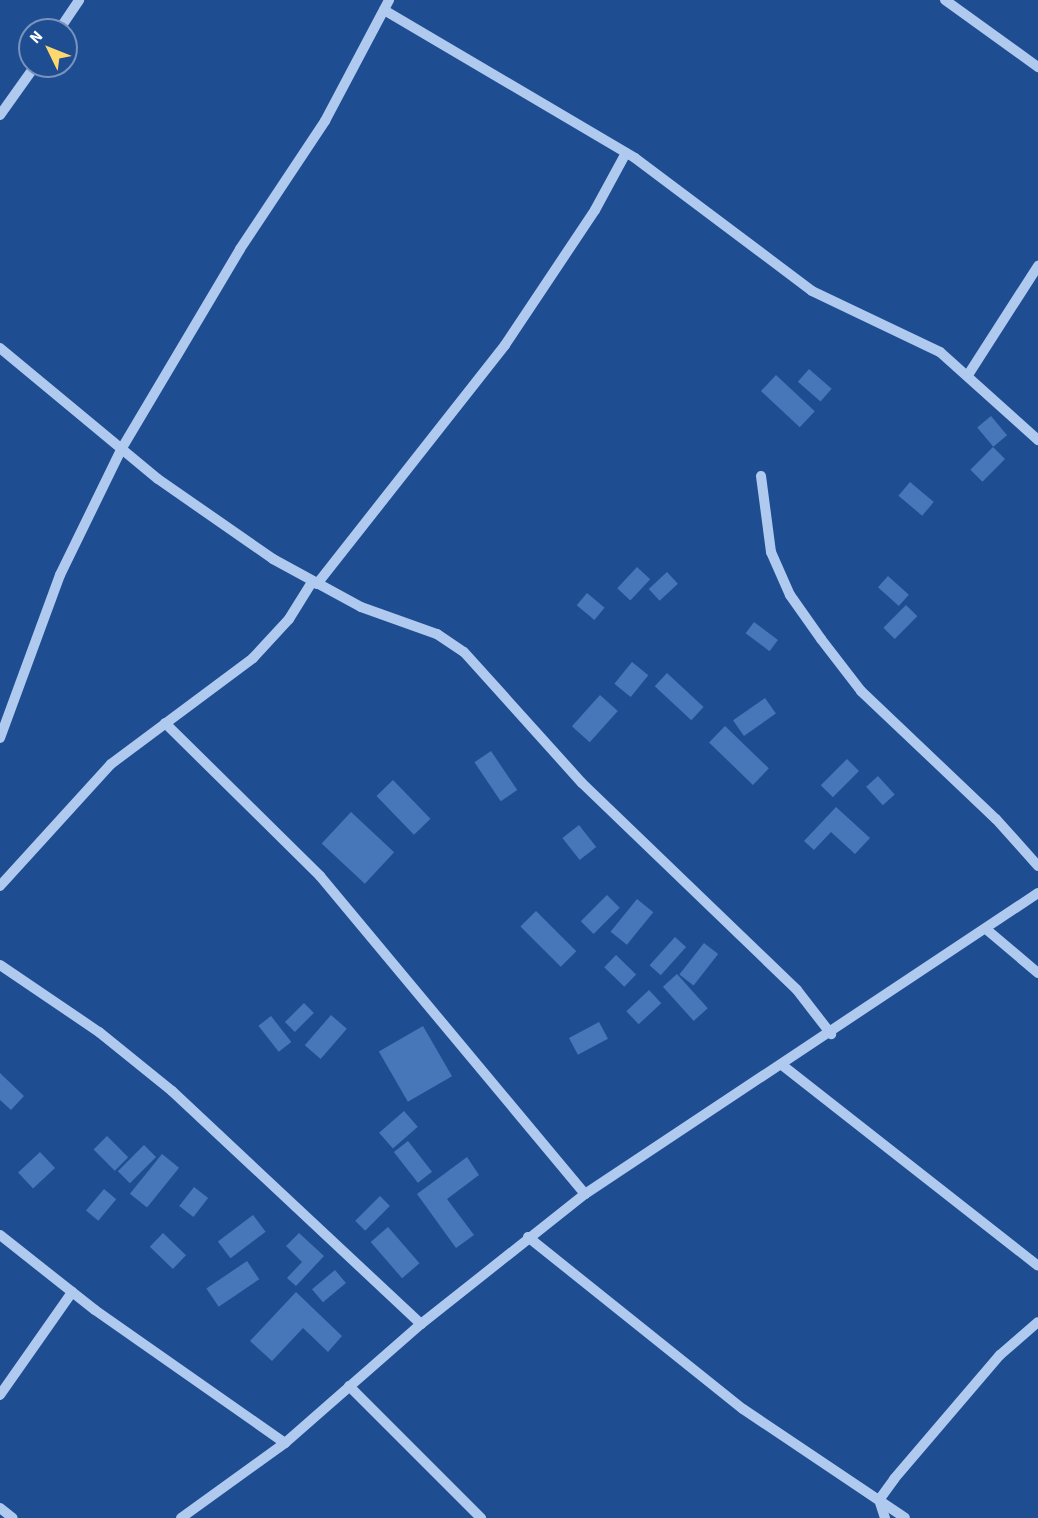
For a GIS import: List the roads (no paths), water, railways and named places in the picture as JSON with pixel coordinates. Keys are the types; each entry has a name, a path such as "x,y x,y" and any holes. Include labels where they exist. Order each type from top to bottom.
{"street":[{"path":"67,18 79,0"},
{"path":"945,0 1038,67"},
{"path":"0,738 60,575 122,448 240,249 325,121 387,5 626,153 812,291 940,352 1038,440"},
{"path":"0,115 26,78"},
{"path":"0,886 111,764 253,658 289,619 315,583 511,337 595,210 626,153"},
{"path":"968,375 1038,266"},
{"path":"0,348 158,479 315,583 361,607 437,633 464,652 582,783 797,990 831,1034"},
{"path":"761,476 771,552 790,595 821,639 861,691 996,819 1038,866"},
{"path":"165,723 320,876 585,1194"},
{"path":"181,1518 285,1443 421,1324 585,1194 831,1034 1038,893"},
{"path":"986,929 1038,973"},
{"path":"0,965 172,1091 421,1324"},
{"path":"782,1065 1038,1266"},
{"path":"0,1235 72,1292 285,1443"},
{"path":"528,1237 800,1452 905,1518"},
{"path":"0,1395 72,1292"},
{"path":"879,1500 1000,1355 1038,1322"},
{"path":"349,1386 481,1518"},
{"path":"879,1500 885,1518"},
{"path":"0,1508 13,1518"}]}
